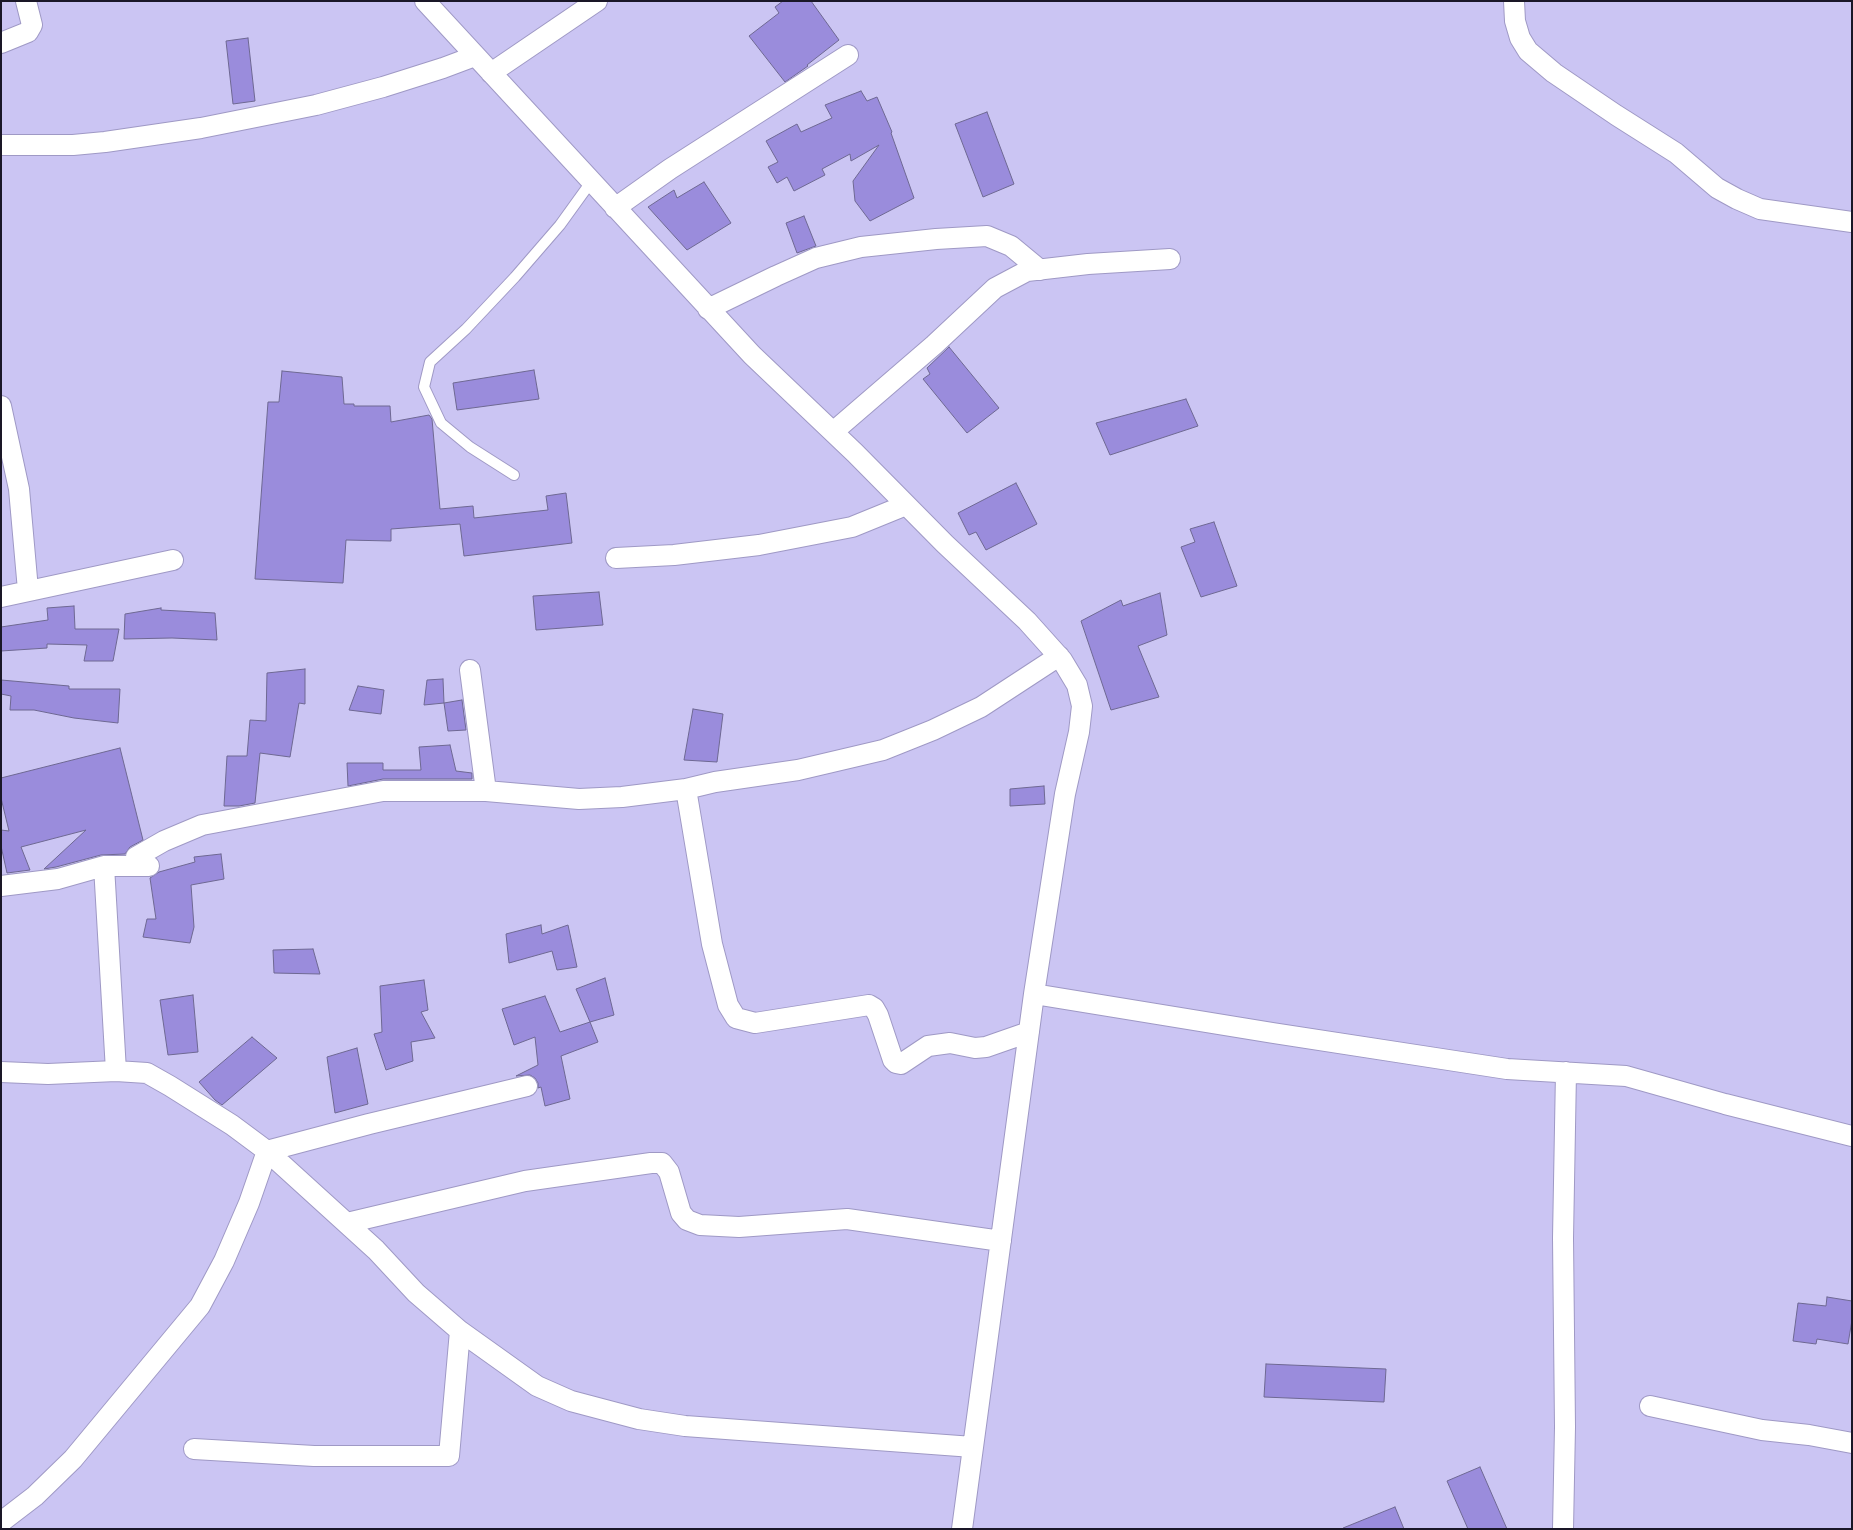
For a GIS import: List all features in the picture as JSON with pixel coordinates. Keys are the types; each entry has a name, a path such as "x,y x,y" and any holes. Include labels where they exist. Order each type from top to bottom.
{"street":[{"path":"1,43 28,32 32,25 26,1"},
{"path":"425,1 752,355 833,432 945,544 1028,621 1059,656 1077,685 1082,706 1079,732 1065,794 1034,994 962,1529"},
{"path":"491,73 597,1"},
{"path":"1514,1 1520,38 1528,51 1554,73 1616,115 1676,152 1717,188 1737,199 1760,208 1852,222"},
{"path":"615,208 686,159 848,55"},
{"path":"1,145 73,145 201,128 316,105 383,87 475,56"},
{"path":"708,309 816,258 871,246 986,236 1012,246 1040,270"},
{"path":"833,432 934,344 994,288 1027,271 1088,264 1170,259"},
{"path":"1,406 10,489 28,590"},
{"path":"616,558 674,555 759,546 852,527 906,504"},
{"path":"1,598 28,590 172,560"},
{"path":"1,886 58,879 104,866 149,866 136,857 164,841 202,825 383,791 486,791 579,799 622,797 686,789 715,782 798,770 883,750 933,730 981,707 1059,656"},
{"path":"470,670 486,791"},
{"path":"686,789 712,944 728,1005 736,1018 755,1023 869,1005 878,1014 893,1060 901,1064 928,1046 950,1043 975,1048 986,1047 1029,1032"},
{"path":"104,866 116,1071"},
{"path":"1034,994 1264,1032 1507,1069 1626,1076 1725,1104 1852,1136"},
{"path":"1,1072 48,1074 116,1071 147,1073 170,1086 232,1125 267,1151 376,1250 416,1293 460,1332 537,1386 571,1401 632,1417 685,1426 973,1447"},
{"path":"1563,1529 1565,1427 1563,1238 1566,1072"},
{"path":"267,1151 527,1086"},
{"path":"1,1522 35,1496 74,1459 200,1306 224,1261 246,1212 267,1151"},
{"path":"347,1223 525,1181 662,1163 669,1172 681,1213 687,1220 700,1225 758,1226 847,1219 1001,1241"},
{"path":"194,1449 314,1456 449,1456 460,1332"},
{"path":"1650,1406 1762,1430 1809,1435 1852,1443"}],"lane":[{"path":"514,475 470,447 441,424 424,387 430,362 466,329 515,277 560,224 591,182"}],"building":[{"path":"783,1 811,1 839,40 785,82 749,36 779,13 775,7"},
{"path":"248,38 255,101 233,104 226,41"},
{"path":"861,91 867,101 877,97 892,132 914,198 870,221 855,201 853,181 879,145 851,161 850,154 822,169 825,175 794,191 787,177 777,183 768,167 778,162 766,141 797,124 801,132 832,118 825,105"},
{"path":"987,112 1014,184 983,197 955,124"},
{"path":"704,182 731,223 687,250 648,207 674,190 677,198"},
{"path":"804,216 816,246 797,253 786,223"},
{"path":"949,347 999,408 967,433 923,379 930,374 927,368"},
{"path":"534,370 539,399 457,410 453,383"},
{"path":"282,371 342,377 344,404 354,404 354,406 390,406 391,422 429,415 432,419 440,509 473,506 474,518 548,510 546,496 566,493 572,543 464,556 460,524 391,529 391,541 346,540 343,583 255,579 268,402 279,402"},
{"path":"1186,399 1198,426 1110,455 1096,423"},
{"path":"1016,483 1037,524 986,550 976,532 969,535 958,513"},
{"path":"1214,522 1237,586 1201,597 1181,547 1195,542 1190,529"},
{"path":"599,592 603,625 536,630 533,596"},
{"path":"1160,593 1167,635 1138,646 1159,697 1111,710 1081,621 1121,600 1123,606"},
{"path":"74,606 75,629 119,629 113,661 84,661 87,645 47,644 47,648 1,651 1,627 48,620 47,608"},
{"path":"161,608 161,610 215,613 217,640 172,638 124,639 125,614"},
{"path":"305,669 305,704 299,703 290,757 260,753 255,803 224,806 227,756 247,756 250,720 266,721 267,673"},
{"path":"443,679 444,703 424,705 427,680"},
{"path":"1,680 69,686 69,689 120,689 118,723 74,718 34,710 10,710 11,696 1,694"},
{"path":"358,686 384,690 381,714 349,710"},
{"path":"462,700 466,730 448,731 444,703"},
{"path":"693,709 723,714 717,762 684,760"},
{"path":"450,745 456,771 472,773 472,779 383,779 348,786 347,763 383,763 383,770 421,770 419,747"},
{"path":"120,748 143,840 130,847 125,854 101,855 44,869 86,830 21,847 30,870 7,873 1,846 1,830 9,831 1,798 1,778"},
{"path":"1044,786 1045,804 1010,806 1010,789"},
{"path":"221,854 224,879 191,885 194,927 190,943 143,937 147,919 156,919 150,878 159,872 195,862 194,857"},
{"path":"541,925 542,934 568,925 577,967 557,970 552,951 509,963 506,934"},
{"path":"313,949 320,974 274,973 273,950"},
{"path":"605,978 614,1015 590,1022 576,989"},
{"path":"424,980 428,1010 421,1012 435,1038 411,1042 413,1061 386,1070 374,1034 382,1032 380,986"},
{"path":"193,995 198,1052 168,1055 160,1000"},
{"path":"545,996 560,1032 590,1022 598,1042 561,1056 570,1099 545,1106 541,1087 538,1088 535,1078 530,1075 516,1076 538,1065 535,1037 514,1045 502,1009"},
{"path":"252,1037 277,1058 222,1105 199,1082"},
{"path":"357,1048 368,1104 335,1113 327,1057"},
{"path":"1827,1297 1852,1301 1852,1320 1848,1344 1817,1339 1816,1344 1793,1341 1798,1303 1826,1306"},
{"path":"1266,1364 1386,1369 1384,1402 1264,1397"},
{"path":"1480,1467 1507,1529 1468,1529 1447,1481"},
{"path":"1395,1507 1404,1529 1343,1529 1343,1528"}]}
